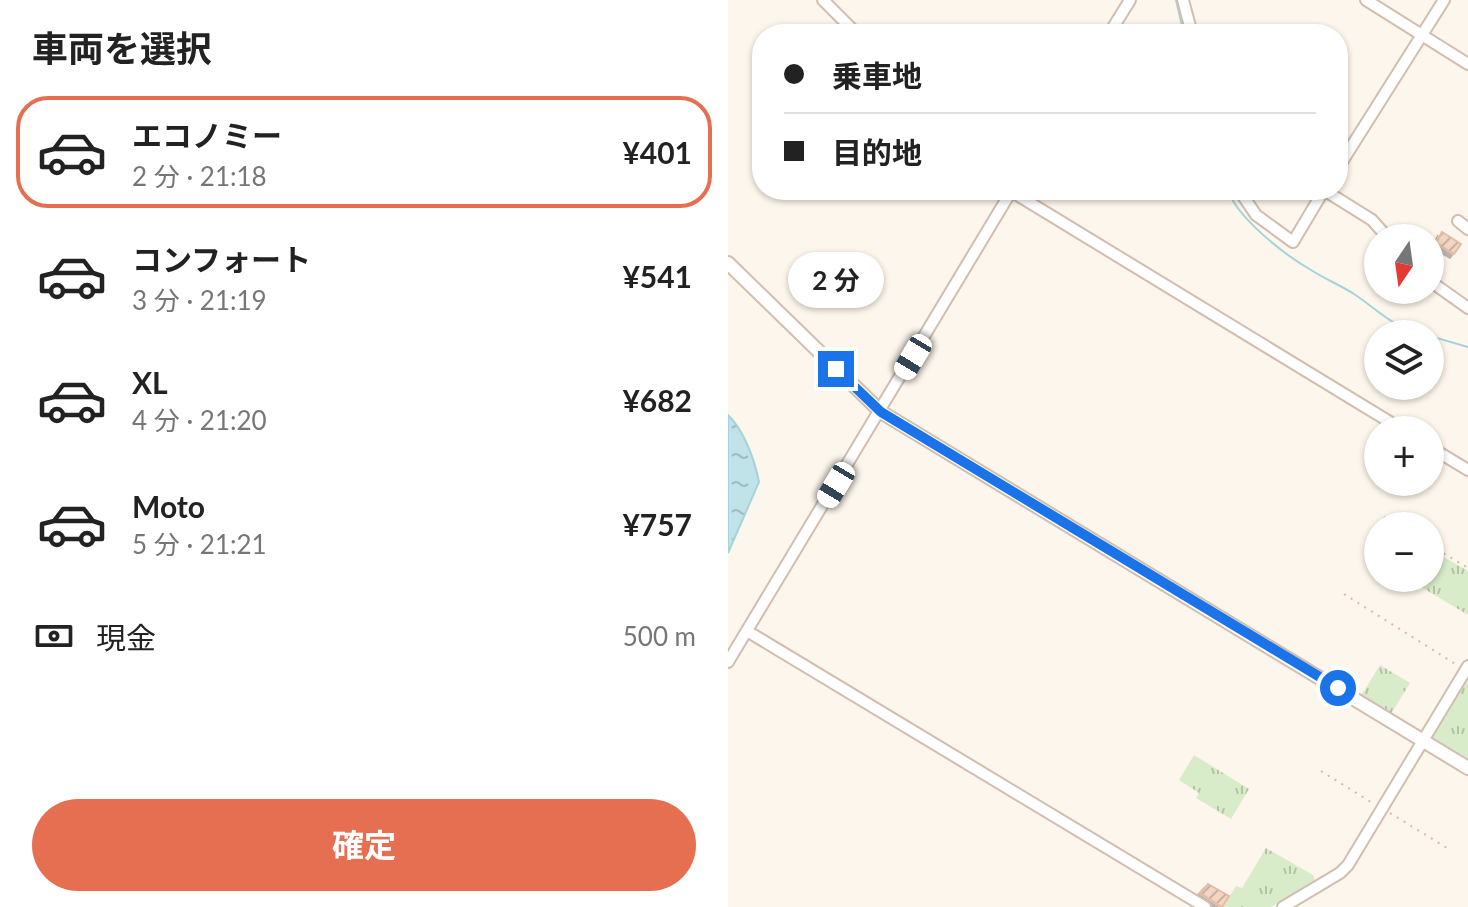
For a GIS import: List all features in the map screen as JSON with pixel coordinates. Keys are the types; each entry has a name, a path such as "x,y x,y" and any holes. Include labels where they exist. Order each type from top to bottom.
{"street":[{"path":"823,0 847,24"},
{"path":"1115,24 1130,0"},
{"path":"1183,0 1189,24"},
{"path":"1366,0 1468,64"},
{"path":"1348,152 1444,0"},
{"path":"728,662 1006,200"},
{"path":"1026,200 1380,416"},
{"path":"1246,200 1256,215 1293,242 1318,200"},
{"path":"1340,200 1376,224"},
{"path":"1458,221 1468,229"},
{"path":"728,263 881,412 1468,768"},
{"path":"1444,291 1468,308"},
{"path":"1444,455 1468,470"},
{"path":"747,631 1205,907"},
{"path":"1283,907 1348,865 1467,668"}],"path":[{"path":"1444,553 1468,568"},
{"path":"1344,594 1467,668"}],"green space":[{"path":"1444,557 1468,571 1468,615 1429,592 1444,592"},
{"path":"1380,665 1410,683 1391,714 1361,696"},
{"path":"1468,675 1468,762 1430,738"},
{"path":"1194,755 1249,789 1231,819 1196,798 1199,793 1179,780"},
{"path":"1266,848 1313,875 1315,881 1271,907 1223,907 1236,886 1242,888"}],"water":[{"path":"728,415 748,446 759,482 728,553"}],"building":[{"path":"1444,233 1461,244 1454,254 1444,248"},
{"path":"1208,884 1229,896 1222,907 1200,893"}],"waterway":[{"path":"1176,0 1182,24"},
{"path":"1233,200 1251,224 1288,255 1354,294 1390,320"},
{"path":"1444,340 1468,347"}],"route":[{"path":"836,369 881,412 1338,688"}]}
